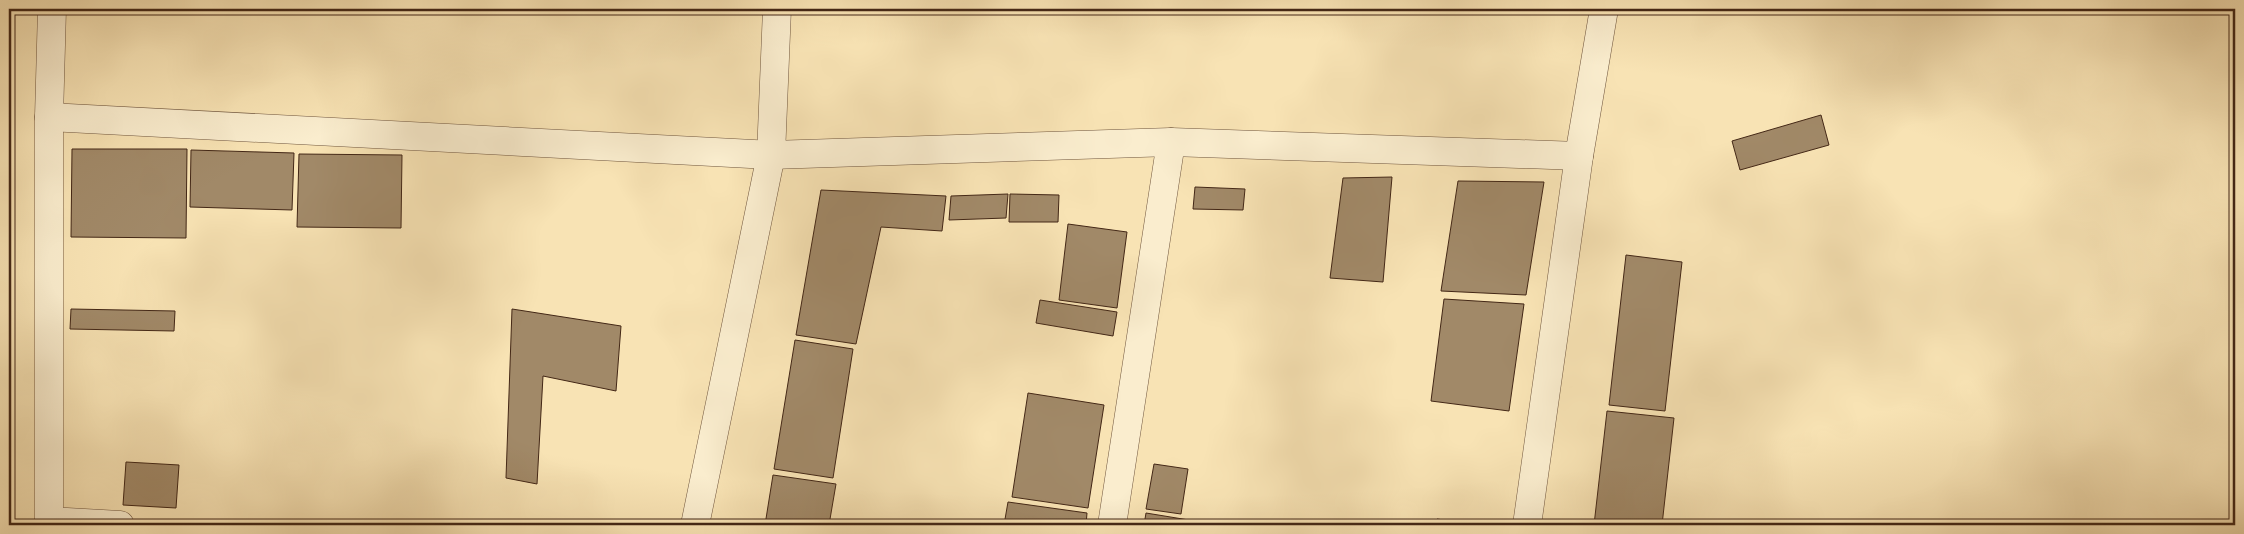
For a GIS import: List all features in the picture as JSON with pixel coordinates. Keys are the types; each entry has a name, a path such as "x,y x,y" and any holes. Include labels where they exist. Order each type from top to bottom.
{"street":[{"path":"52,9 49,118 49,523 120,525"},
{"path":"694,525 771,155 777,9"},
{"path":"1527,525 1579,156 1604,9"},
{"path":"49,118 771,155 1171,142 1579,156"},
{"path":"1112,525 1171,142"}],"building":[{"path":"1821,115 1829,145 1740,170 1732,141"},
{"path":"72,149 187,149 186,238 71,237"},
{"path":"191,150 294,153 292,210 190,207"},
{"path":"299,154 402,155 401,228 297,227"},
{"path":"1392,177 1383,282 1330,278 1343,178"},
{"path":"1458,181 1544,182 1526,295 1441,291"},
{"path":"1195,187 1245,189 1243,210 1193,209"},
{"path":"821,190 946,196 942,231 881,227 856,344 796,335"},
{"path":"1008,194 1006,218 949,220 951,196"},
{"path":"1010,194 1059,195 1058,222 1009,222"},
{"path":"1068,224 1127,232 1117,308 1059,300"},
{"path":"1626,255 1682,262 1665,411 1609,405"},
{"path":"1444,299 1524,304 1509,411 1431,401"},
{"path":"1040,300 1117,312 1113,336 1036,323"},
{"path":"71,309 175,311 174,331 70,329"},
{"path":"512,309 621,326 616,391 543,376 537,484 506,478"},
{"path":"795,340 853,349 833,478 774,469"},
{"path":"1028,393 1104,405 1088,508 1012,497"},
{"path":"1607,411 1674,418 1662,525 1594,525"},
{"path":"126,462 179,465 176,508 123,505"},
{"path":"1154,464 1188,469 1181,514 1146,509"},
{"path":"773,475 836,484 829,525 765,525"},
{"path":"1008,502 1087,513 1086,525 1004,525"},
{"path":"1146,513 1201,522 1200,525 1144,525"},
{"path":"1437,519 1479,525 1436,525"}]}
